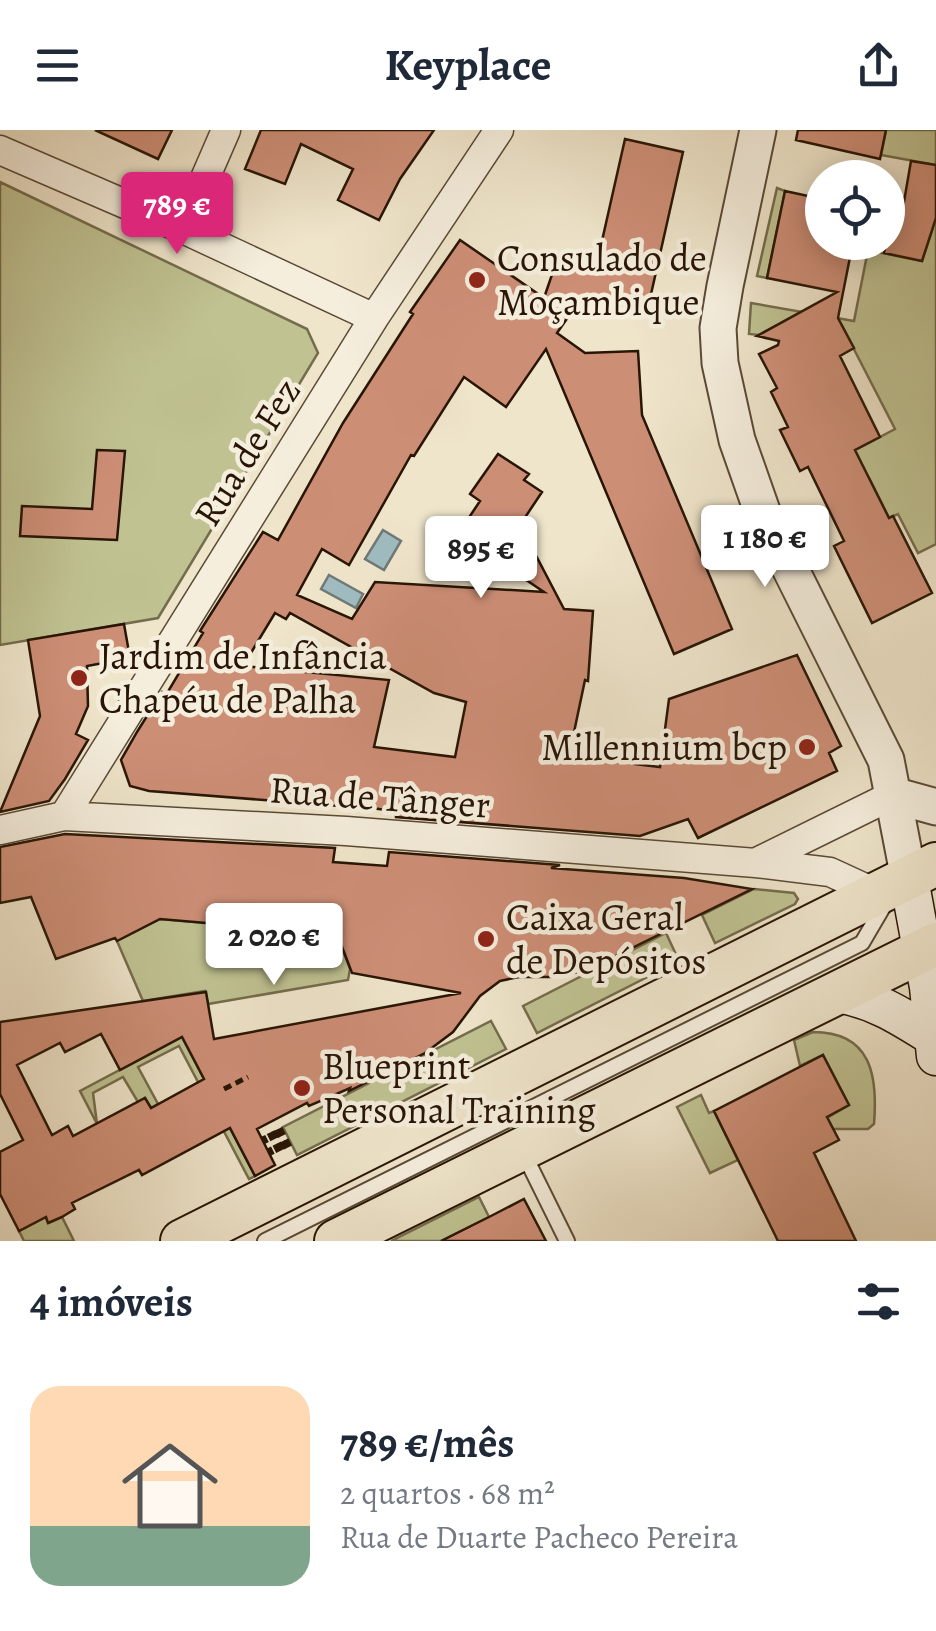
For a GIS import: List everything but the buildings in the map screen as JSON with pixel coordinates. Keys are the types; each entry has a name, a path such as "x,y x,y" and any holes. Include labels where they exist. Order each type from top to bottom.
{"main road":[{"path":"182,1241 905,881 929,947 935,1047"},
{"path":"336,1241 929,947"},
{"path":"836,993 874,1002 935,1047"}],"street":[{"path":"183,228 226,130"},
{"name":"Rua de Fez","path":"64,816 374,318 499,130"},
{"path":"758,130 718,328 720,363 737,440 756,497 886,760 905,881"},
{"path":"0,150 183,228 374,318"},
{"path":"756,863 893,795 936,807"},
{"name":"Rua de Tânger","path":"0,830 64,816 346,831 756,863 905,881"}],"lane":[{"path":"266,1241 862,943 905,881"},
{"path":"638,1056 692,1065"},
{"path":"522,1150 567,1241"}],"path":[{"path":"224,1088 248,1076"},
{"path":"286,1160 272,1132 286,1160"}],"green space":[{"path":"886,130 936,130 936,165 881,155"},
{"path":"0,182 307,329 318,353 158,618 0,645"},
{"path":"777,188 785,191 767,278 757,276"},
{"path":"936,194 936,544 918,553 898,514 889,518 869,478 826,458 857,449 895,429 842,326 793,317 759,335 749,334 751,303 854,321 866,260 905,258 922,261 932,231"},
{"path":"754,889 794,893 798,899 795,904 715,943 702,915"},
{"path":"160,919 337,934 350,969 348,980 208,1004 205,991 143,1001 117,941"},
{"path":"666,933 679,961 537,1033 523,1006"},
{"path":"491,1021 506,1049 297,1155 283,1127"},
{"path":"813,1032 848,1039 867,1060 875,1106 874,1124 868,1129 833,1129 827,1118 849,1105 823,1055 800,1066 794,1040"},
{"path":"182,1037 255,1176 249,1179 179,1046 138,1067 158,1104 151,1108 145,1098 138,1102 123,1077 93,1093 97,1124 80,1091"},
{"path":"701,1095 709,1113 714,1111 738,1160 710,1173 677,1107"},
{"path":"479,1197 489,1217 441,1241 391,1241"},
{"path":"45,1217 49,1223 62,1217 74,1241 24,1241 19,1231"}],"water":[{"path":"383,530 401,541 384,570 365,559"},
{"path":"329,575 363,594 356,608 321,589"}],"place":[{"name":"Consulado de Moçambique","path":"477,280"},
{"name":"Jardim de Infância Chapéu de Palha","path":"79,678"},
{"name":"Millennium bcp","path":"807,747"},
{"name":"Caixa Geral de Depósitos","path":"486,939"},
{"name":"Blueprint Personal Training","path":"302,1088"}]}
